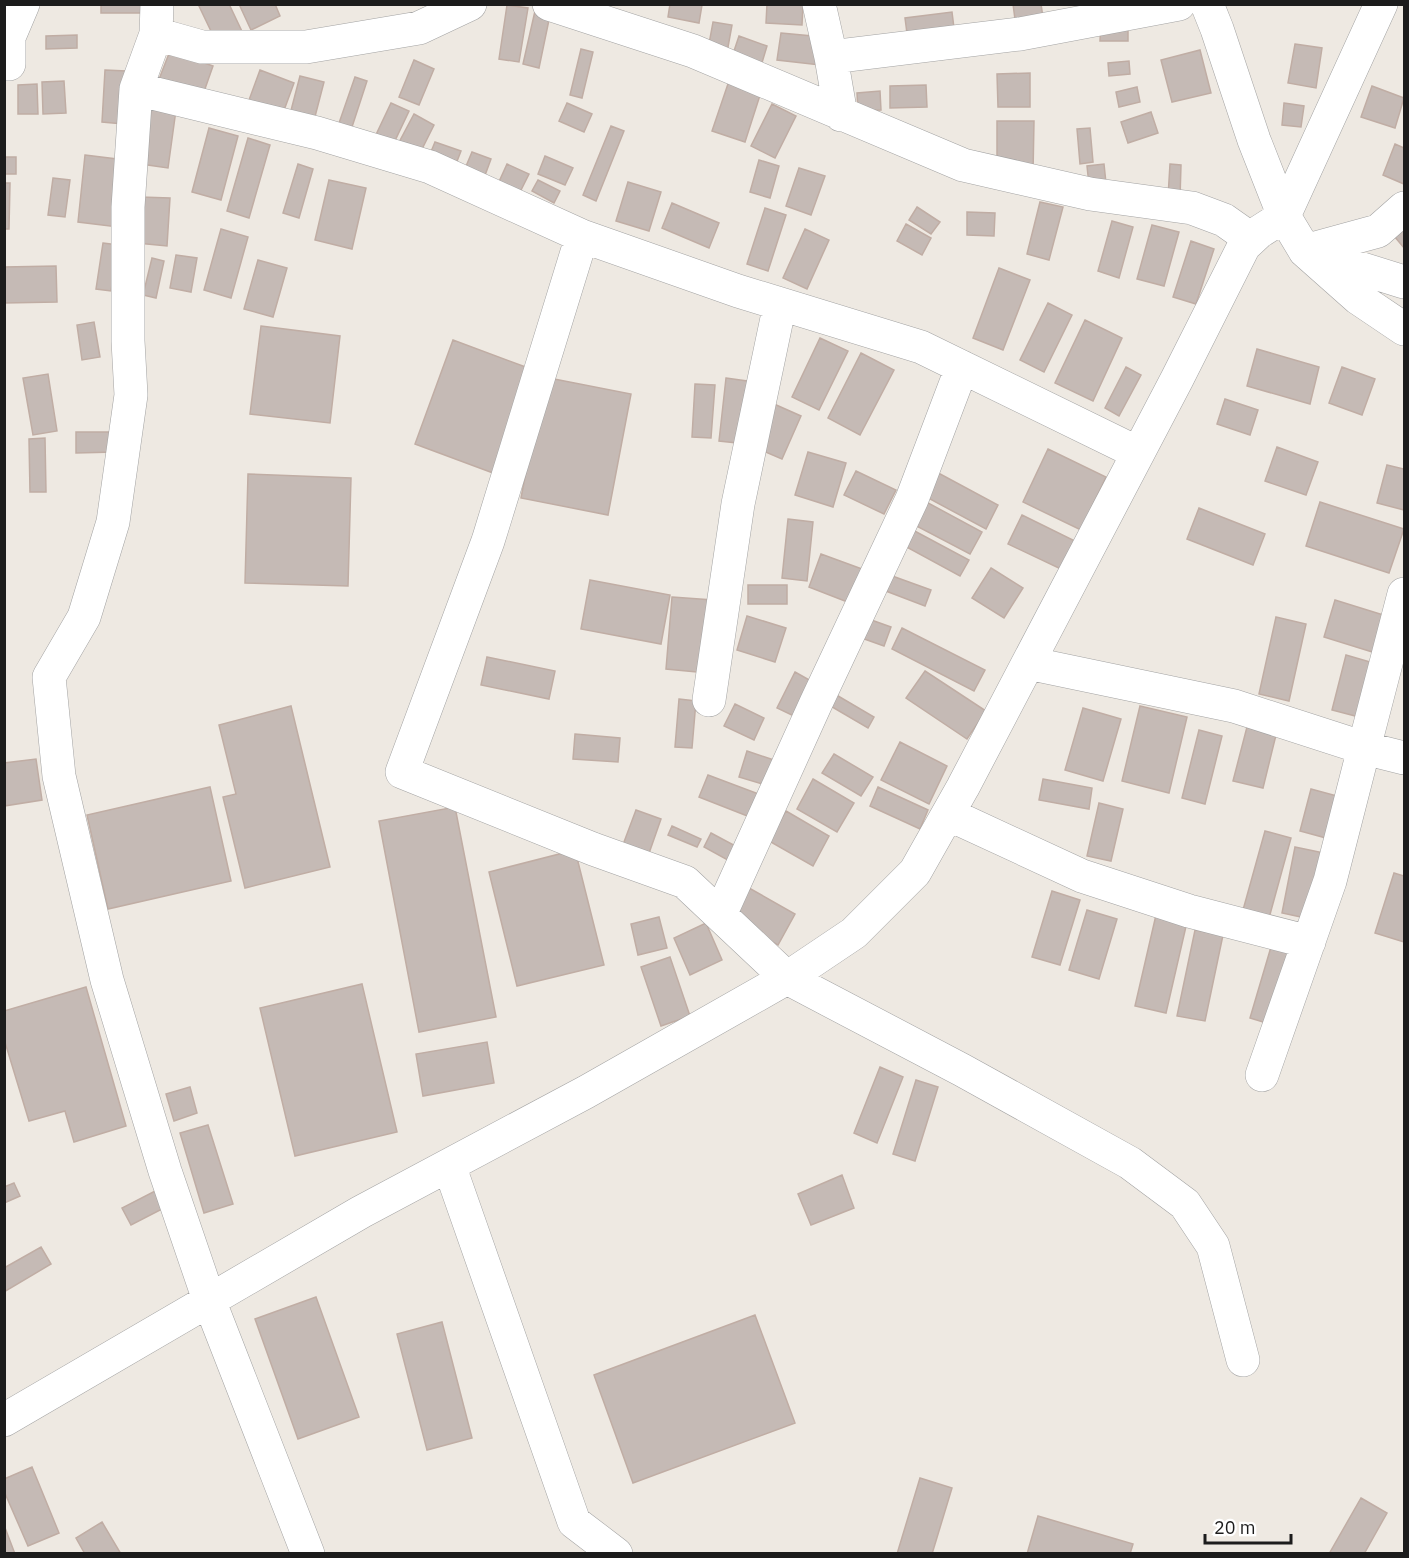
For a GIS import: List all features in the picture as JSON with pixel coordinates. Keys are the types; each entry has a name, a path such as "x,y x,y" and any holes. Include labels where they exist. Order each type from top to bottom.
{"street":[{"path":"4,64 9,64 9,37 23,4"},
{"path":"308,1554 209,1300 165,1171 107,980 60,777 49,677 84,617 113,522 131,395 128,341 128,207 136,89 157,20 202,47 306,46 419,28 470,4"},
{"path":"549,4 693,51 963,165 1090,194 1192,207 1224,220 1251,239"},
{"path":"819,4 841,115"},
{"path":"831,57 1020,34 1179,4"},
{"path":"1208,4 1254,140 1284,216 1305,251 1358,298 1404,330"},
{"path":"4,1420 361,1212 586,1092 787,978 854,933 915,872 1028,663 1244,246 1258,232 1284,216 1382,4"},
{"path":"136,89 317,133 430,167 582,236 780,304 921,347 1138,453"},
{"path":"1305,251 1378,231 1404,208"},
{"path":"582,236 488,541 402,772 593,849 685,882 787,978 962,1070 1130,1164 1185,1204 1214,1246 1243,1360"},
{"path":"1305,251 1404,282"},
{"path":"709,700 738,504 780,304"},
{"path":"720,915 912,499 962,367"},
{"path":"1262,1075 1330,881 1404,594"},
{"path":"1028,663 1234,706 1364,748 1404,758"},
{"path":"948,814 1082,876 1190,911 1309,942"},
{"path":"449,1165 573,1522 616,1554"}],"building":[{"path":"101,4 141,4 141,13 101,13"},
{"path":"198,4 229,4 247,42 222,54"},
{"path":"239,4 275,4 280,16 251,30"},
{"path":"670,4 702,5 699,23 668,17"},
{"path":"767,4 803,4 802,25 766,23"},
{"path":"1013,4 1041,4 1044,24 1016,27"},
{"path":"507,5 528,8 519,62 499,59"},
{"path":"535,11 550,15 539,68 523,64"},
{"path":"952,12 955,36 908,41 905,18"},
{"path":"1101,21 1128,21 1128,41 1100,41"},
{"path":"713,22 732,25 726,58 707,55"},
{"path":"781,33 823,37 820,65 777,60"},
{"path":"77,35 77,48 46,49 46,36"},
{"path":"739,36 767,46 758,76 729,66"},
{"path":"1295,44 1322,48 1316,88 1288,83"},
{"path":"581,49 593,52 582,98 570,95"},
{"path":"1200,50 1211,93 1172,102 1161,60"},
{"path":"170,51 213,66 200,103 156,87"},
{"path":"414,60 434,69 419,105 399,97"},
{"path":"1129,61 1130,74 1109,76 1108,63"},
{"path":"105,70 126,71 123,124 102,122"},
{"path":"260,70 294,83 279,124 245,111"},
{"path":"1030,73 1030,107 998,107 997,74"},
{"path":"300,76 324,82 312,128 288,122"},
{"path":"355,77 367,81 351,130 338,126"},
{"path":"730,78 762,89 745,142 712,131"},
{"path":"64,81 66,113 43,114 42,82"},
{"path":"37,84 38,114 18,114 18,85"},
{"path":"926,85 927,107 890,108 890,86"},
{"path":"1372,86 1404,98 1395,128 1361,117"},
{"path":"1137,87 1140,102 1119,107 1116,92"},
{"path":"880,91 881,110 858,111 857,93"},
{"path":"391,103 409,111 392,147 374,139"},
{"path":"567,103 592,114 584,132 559,121"},
{"path":"1284,103 1304,106 1301,127 1282,125"},
{"path":"772,104 796,116 775,158 751,146"},
{"path":"149,107 176,110 168,168 141,164"},
{"path":"1151,112 1158,133 1128,143 1121,122"},
{"path":"414,114 434,125 417,159 396,148"},
{"path":"997,121 1034,121 1033,174 997,156"},
{"path":"611,126 624,131 596,201 583,195"},
{"path":"209,128 238,136 221,200 192,192"},
{"path":"1090,128 1093,162 1080,164 1077,129"},
{"path":"248,138 270,145 249,218 227,211"},
{"path":"435,142 461,151 454,169 428,159"},
{"path":"1395,144 1404,148 1404,184 1383,175"},
{"path":"472,152 491,159 484,178 464,171"},
{"path":"85,155 125,160 118,227 78,222"},
{"path":"545,156 573,168 565,185 538,174"},
{"path":"4,157 16,157 16,174 4,174"},
{"path":"759,160 779,166 770,198 750,192"},
{"path":"298,164 313,169 299,218 283,213"},
{"path":"507,164 529,174 519,194 498,184"},
{"path":"1104,164 1106,183 1089,185 1087,166"},
{"path":"1170,164 1181,165 1180,198 1168,197"},
{"path":"799,168 825,176 811,215 786,206"},
{"path":"53,178 70,180 65,217 48,215"},
{"path":"329,180 366,188 352,249 315,240"},
{"path":"538,180 560,191 554,203 532,191"},
{"path":"628,182 661,192 649,231 616,221"},
{"path":"4,183 10,183 9,229 4,229"},
{"path":"140,197 170,198 167,246 137,243"},
{"path":"1040,202 1063,207 1049,260 1027,254"},
{"path":"672,203 719,223 709,248 662,228"},
{"path":"917,207 940,222 931,234 909,220"},
{"path":"765,208 786,215 768,271 747,264"},
{"path":"967,212 995,213 994,236 967,235"},
{"path":"1112,221 1133,227 1119,278 1098,271"},
{"path":"906,224 931,238 922,255 897,241"},
{"path":"1152,225 1179,232 1164,286 1137,279"},
{"path":"221,229 248,237 231,298 204,290"},
{"path":"805,229 829,240 807,289 783,278"},
{"path":"1404,229 1404,248 1395,237"},
{"path":"1191,241 1214,249 1196,304 1173,297"},
{"path":"103,243 118,245 111,291 96,289"},
{"path":"176,255 197,258 191,292 170,288"},
{"path":"152,258 164,261 156,298 143,295"},
{"path":"258,260 287,268 273,317 244,309"},
{"path":"56,266 57,302 4,303 4,267"},
{"path":"999,268 1030,280 1003,350 973,338"},
{"path":"1048,303 1072,315 1044,372 1020,360"},
{"path":"1085,320 1122,338 1093,401 1055,383"},
{"path":"94,322 100,357 82,360 77,325"},
{"path":"261,326 340,336 330,423 250,414"},
{"path":"820,338 848,351 819,410 792,397"},
{"path":"453,340 531,369 493,473 415,444"},
{"path":"1257,349 1319,367 1310,404 1247,386"},
{"path":"861,353 894,370 860,435 828,418"},
{"path":"1126,367 1141,375 1119,416 1105,408"},
{"path":"1342,367 1375,379 1362,415 1329,403"},
{"path":"48,374 57,431 33,435 23,378"},
{"path":"544,377 631,394 608,515 521,498"},
{"path":"726,378 754,382 746,444 719,441"},
{"path":"695,384 715,385 711,438 692,437"},
{"path":"1225,399 1258,410 1250,435 1217,424"},
{"path":"774,404 801,416 782,459 756,448"},
{"path":"76,432 115,432 115,452 76,453"},
{"path":"45,438 46,492 30,492 29,439"},
{"path":"1277,447 1318,462 1306,495 1265,481"},
{"path":"1048,449 1106,477 1081,530 1023,502"},
{"path":"808,452 846,463 833,507 795,495"},
{"path":"1387,465 1404,469 1404,510 1377,503"},
{"path":"929,468 998,505 986,529 917,492"},
{"path":"856,471 896,490 884,514 844,495"},
{"path":"248,474 351,478 348,586 245,583"},
{"path":"917,497 982,532 970,554 905,520"},
{"path":"1320,502 1404,529 1389,573 1306,546"},
{"path":"1199,508 1265,534 1253,565 1187,539"},
{"path":"1022,515 1077,542 1063,570 1008,544"},
{"path":"788,519 813,522 807,581 782,578"},
{"path":"909,528 969,560 960,576 901,544"},
{"path":"821,554 862,569 850,603 809,587"},
{"path":"991,568 1023,588 1004,618 972,598"},
{"path":"884,573 931,590 925,606 878,588"},
{"path":"590,580 670,595 661,644 581,629"},
{"path":"748,585 787,585 787,604 748,604"},
{"path":"672,597 713,600 707,673 666,669"},
{"path":"1335,600 1393,618 1382,655 1324,637"},
{"path":"747,616 786,628 775,662 737,650"},
{"path":"863,617 891,627 884,646 856,636"},
{"path":"1276,617 1306,624 1289,701 1259,694"},
{"path":"902,628 985,670 974,691 892,649"},
{"path":"1346,655 1377,664 1363,718 1332,710"},
{"path":"487,657 555,671 549,699 481,685"},
{"path":"925,671 986,711 967,739 906,698"},
{"path":"795,672 813,682 796,717 777,708"},
{"path":"833,693 874,717 868,728 827,704"},
{"path":"679,699 696,701 692,748 675,747"},
{"path":"735,704 764,718 754,740 724,726"},
{"path":"291,706 330,867 245,888 223,797 236,794 219,725"},
{"path":"1140,706 1187,717 1169,793 1122,781"},
{"path":"1083,708 1121,719 1103,781 1065,770"},
{"path":"1247,727 1276,735 1263,788 1233,781"},
{"path":"1199,730 1222,736 1205,804 1182,798"},
{"path":"575,734 620,738 618,762 573,759"},
{"path":"900,742 947,766 929,804 881,780"},
{"path":"747,751 780,762 772,787 739,777"},
{"path":"834,754 873,777 861,796 822,773"},
{"path":"36,759 42,800 4,806 4,763"},
{"path":"708,775 764,796 755,819 699,797"},
{"path":"813,779 854,803 837,832 797,809"},
{"path":"1043,779 1092,788 1089,809 1039,800"},
{"path":"210,787 231,881 108,909 87,815"},
{"path":"878,787 928,810 920,829 870,806"},
{"path":"1311,789 1337,796 1326,838 1300,831"},
{"path":"1099,803 1123,809 1111,861 1087,856"},
{"path":"455,807 496,1017 419,1032 379,821"},
{"path":"636,810 661,819 647,859 621,850"},
{"path":"786,811 829,836 813,866 769,841"},
{"path":"672,826 701,839 697,847 668,835"},
{"path":"1265,831 1291,838 1269,918 1243,910"},
{"path":"711,833 743,850 735,864 704,847"},
{"path":"1295,847 1329,854 1315,920 1282,913"},
{"path":"575,850 604,965 517,986 489,872"},
{"path":"1394,873 1404,876 1404,942 1375,933"},
{"path":"749,888 795,914 778,945 731,919"},
{"path":"1052,891 1080,900 1060,965 1032,957"},
{"path":"1087,910 1117,919 1099,979 1069,970"},
{"path":"1156,915 1187,922 1166,1013 1135,1006"},
{"path":"659,917 667,948 638,955 631,924"},
{"path":"706,923 722,960 690,975 674,938"},
{"path":"1195,930 1223,935 1205,1021 1177,1016"},
{"path":"1271,947 1296,954 1276,1026 1250,1018"},
{"path":"670,957 690,1016 661,1026 641,967"},
{"path":"362,984 397,1132 295,1156 260,1008"},
{"path":"86,987 126,1126 74,1142 65,1111 29,1121 4,1039 4,1011"},
{"path":"487,1042 494,1083 423,1096 416,1054"},
{"path":"880,1067 903,1077 877,1143 854,1133"},
{"path":"916,1080 938,1087 915,1161 893,1154"},
{"path":"190,1087 197,1113 174,1121 166,1094"},
{"path":"208,1125 233,1204 204,1213 180,1133"},
{"path":"842,1175 854,1208 811,1225 798,1194"},
{"path":"14,1183 20,1196 4,1203 4,1187"},
{"path":"159,1189 168,1206 131,1225 122,1208"},
{"path":"41,1247 51,1264 4,1292 4,1268"},
{"path":"316,1297 359,1417 298,1439 255,1319"},
{"path":"755,1315 795,1423 633,1483 594,1375"},
{"path":"442,1322 472,1438 427,1450 397,1334"},
{"path":"32,1467 59,1533 28,1546 4,1491 4,1479"},
{"path":"920,1478 952,1488 932,1554 897,1554"},
{"path":"1361,1498 1387,1513 1364,1554 1329,1554"},
{"path":"1038,1516 1133,1544 1130,1554 1027,1554"},
{"path":"102,1522 121,1554 85,1554 76,1538"},
{"path":"4,1525 15,1554 4,1554"}]}
